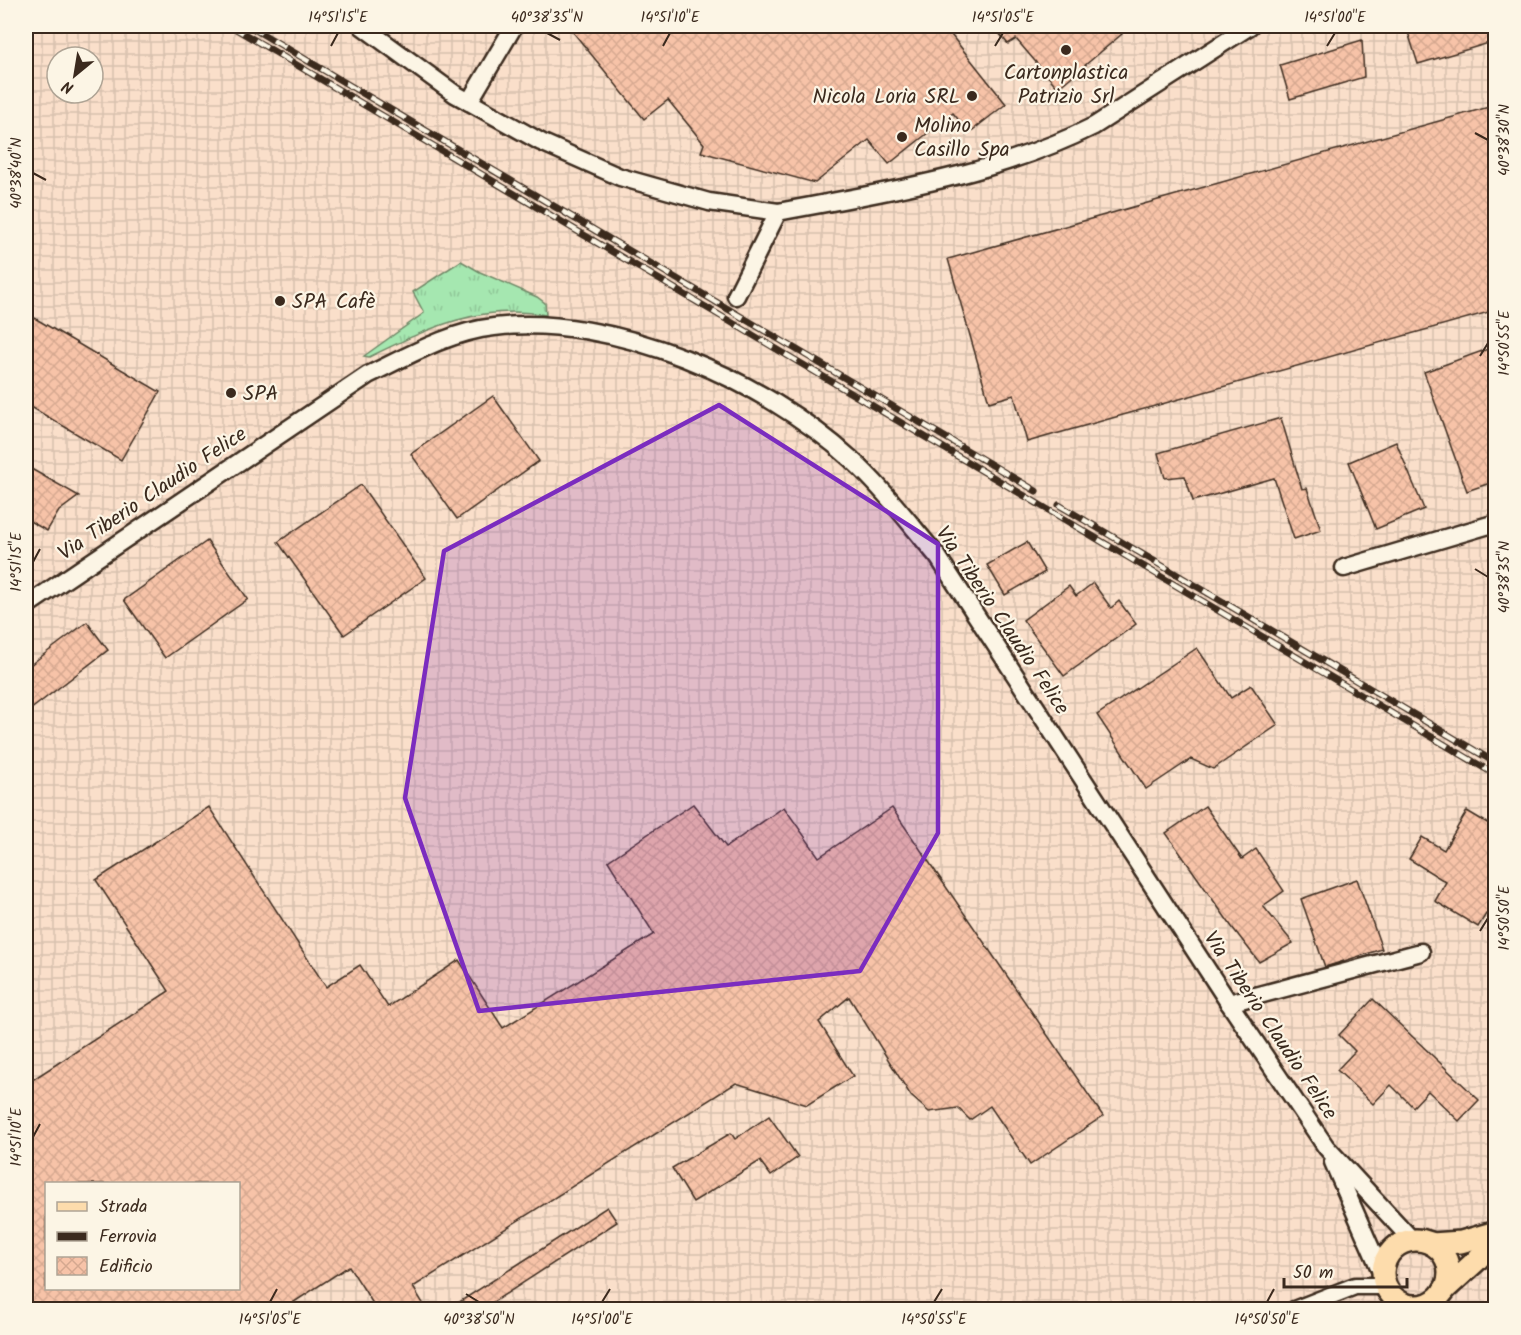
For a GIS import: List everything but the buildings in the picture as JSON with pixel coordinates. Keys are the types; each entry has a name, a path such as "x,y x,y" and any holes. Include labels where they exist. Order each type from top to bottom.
{"main road":[{"path":"1496,1232 1461,1242 1402,1243 1394,1248 1384,1266 1391,1292 1409,1305 1425,1304 1440,1299 1496,1239"},
{"path":"1422,1242 1440,1250 1446,1259 1449,1270 1448,1280 1440,1299"}],"street":[{"path":"362,26 455,94 541,142 620,177 709,202 777,212 959,174 1031,154 1067,140 1094,126 1250,26"},
{"path":"469,102 514,26"},
{"path":"736,296 777,212"},
{"name":"Via Tiberio Claudio Felice","path":"26,606 368,375 423,348 455,336 493,327 528,326 571,329 616,336 656,346 702,365 754,392 811,427 851,459 891,501 938,557 1229,1003 1326,1147"},
{"path":"1344,568 1496,523"},
{"path":"1229,1003 1421,952"},
{"path":"1326,1147 1422,1242"},
{"path":"1326,1147 1391,1292"},
{"path":"1294,1310 1355,1286 1391,1292"}],"highlighted area":[{"path":"719,405 938,544 938,833 860,971 479,1011 405,798 444,551"}],"shaded area":[{"path":"26,26 1495,26 1495,1309 26,1309"}],"green space":[{"path":"461,261 480,272 537,297 545,303 546,315 522,312 476,316 433,328 369,357 364,356 424,313 413,292"}],"railway":[{"path":"231,26 1496,775"},
{"path":"249,26 1036,491"},
{"path":"1059,505 1496,763"}],"place":[{"name":"Cartonplastica Patrizio Srl","path":"1066,50"},
{"name":"Nicola Loria SRL","path":"972,96"},
{"name":"Molino Casillo Spa","path":"902,137"},
{"name":"SPA Cafè","path":"280,301"},
{"name":"SPA","path":"231,393"}]}
